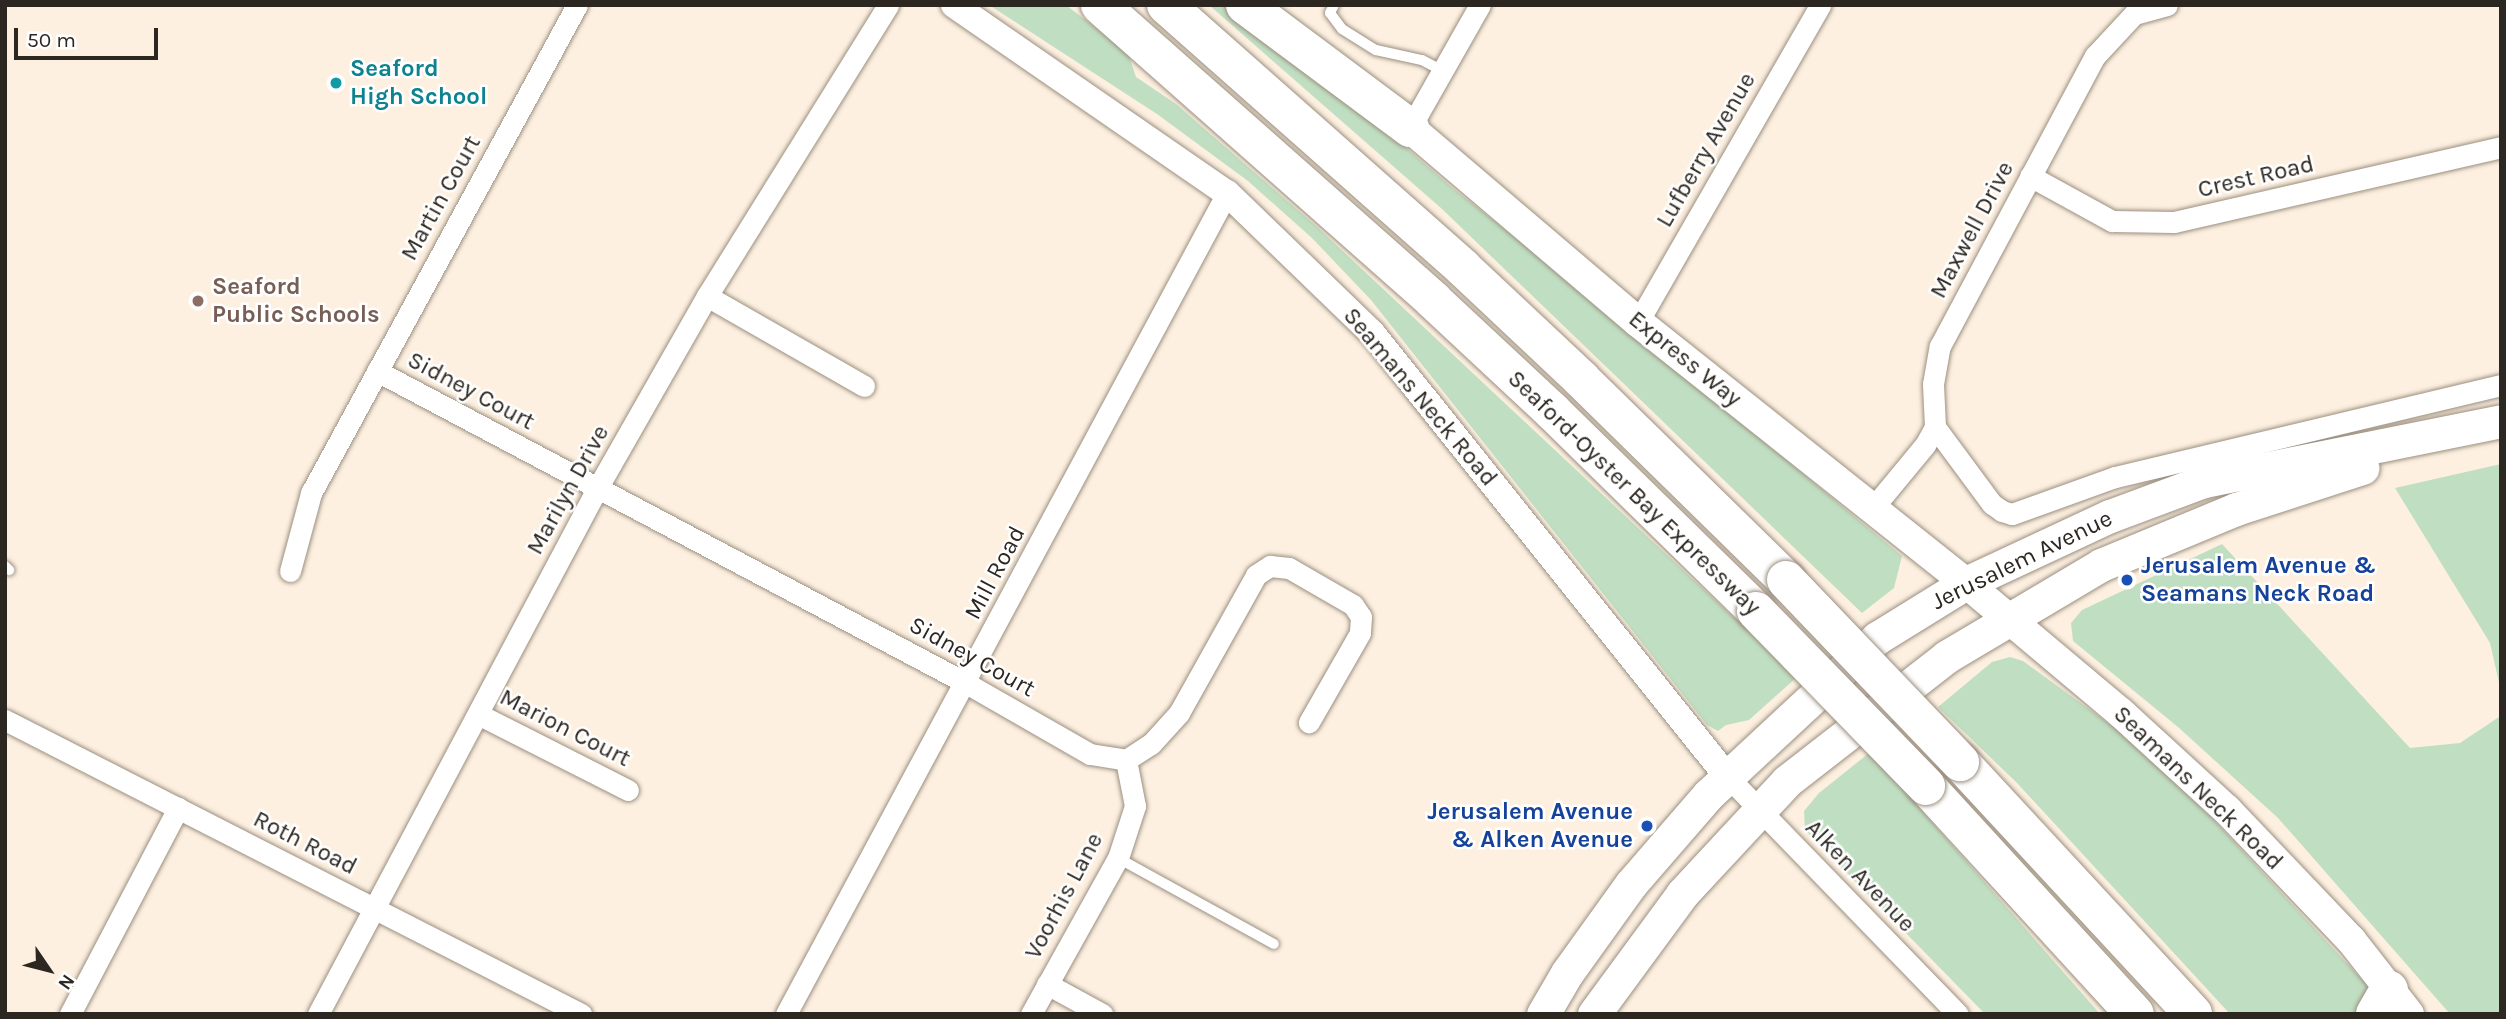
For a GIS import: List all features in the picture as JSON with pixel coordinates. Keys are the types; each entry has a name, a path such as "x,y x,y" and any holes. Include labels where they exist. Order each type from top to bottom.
{"highway":[{"name":"Seaford-Oyster Bay Expressway","path":"1100,5 1433,300 1552,411 1756,611 1926,786 2135,1014"},
{"name":"Seaford-Oyster Bay Expressway","path":"1166,5 1463,268 1591,388 1786,580 1960,762 2193,1014"},
{"path":"1245,5 1410,128"}],"main road":[{"name":"Express Way","path":"1410,128 1638,322 1966,583"},
{"name":"Jerusalem Avenue","path":"1543,1014 1567,973 1631,884 1726,775 1877,638 1966,583 2110,516 2202,469 2501,422"},
{"name":"Jerusalem Avenue","path":"1594,1014 1682,894 1787,781 1946,657 2101,565 2236,509 2501,422"},
{"name":"Seamans Neck Road","path":"1966,583 2121,713 2227,810 2351,940 2391,1006"}],"street":[{"name":"Martin Court","path":"290,571 311,493 576,5"},
{"name":"Marilyn Drive","path":"318,1014 598,487 706,296 888,5"},
{"name":"Seamans Neck Road","path":"954,5 1227,193 1372,332 1726,775"},
{"path":"1410,128 1480,5"},
{"name":"Lufberry Avenue","path":"1638,322 1819,5"},
{"name":"Maxwell Drive","path":"1935,427 1933,383 1940,346 2095,56 2134,14 2166,5"},
{"name":"Crest Road","path":"2030,176 2112,221 2174,222 2501,147"},
{"name":"Mill Road","path":"786,1014 967,683 1227,193"},
{"path":"706,296 864,386"},
{"name":"Sidney Court","path":"377,371 967,683 1090,754 1126,760"},
{"path":"1872,509 1925,445 1935,427 1992,503 2002,512 2012,514 2115,477 2202,469 2501,386"},
{"path":"1126,760 1151,744 1179,713 1256,575 1270,566 1289,568 1353,604 1361,617 1360,633 1309,722"},
{"name":"Marion Court","path":"478,714 628,790"},
{"name":"Roth Road","path":"5,720 581,1014"},
{"name":"Voorhis Lane","path":"1031,1014 1118,858 1135,806 1126,760"},
{"name":"Alken Avenue","path":"1726,775 1958,1014"},
{"path":"70,1014 178,808"},
{"path":"1047,984 1102,1014"}],"lane":[{"path":"1334,5 1330,13 1342,29 1376,50 1422,60 1443,71"},
{"path":"1118,858 1274,944"}],"green space":[{"path":"989,5 1066,5 1128,53 1136,77 1176,104 1316,226 1797,677 1749,720 1726,725 1718,731 1707,725 1371,300 1312,238 1248,181 1157,114"},
{"path":"1209,5 1231,5 1397,128 1405,147 1455,190 1567,278 1902,556 1894,588 1862,613 1441,208"},
{"path":"2501,464 2501,1014 2450,1014 2278,818 2178,727 2073,641 2071,623 2082,610 2222,544 2410,748 2460,743 2499,717 2500,687 2490,643 2395,488"},
{"path":"2010,657 2023,661 2123,734 2210,816 2367,985 2371,999 2366,1014 2230,1014 2017,783 1938,707 1992,662"},
{"path":"1869,753 2100,1014 1985,1014 1805,830 1804,811 1819,793"}],"place":[{"name":"Seaford High School","path":"336,83"},
{"name":"Seaford Public Schools","path":"198,301"},
{"name":"Jerusalem Avenue & Seamans Neck Road","path":"2127,580"},
{"name":"Jerusalem Avenue & Alken Avenue","path":"1647,826"}]}
